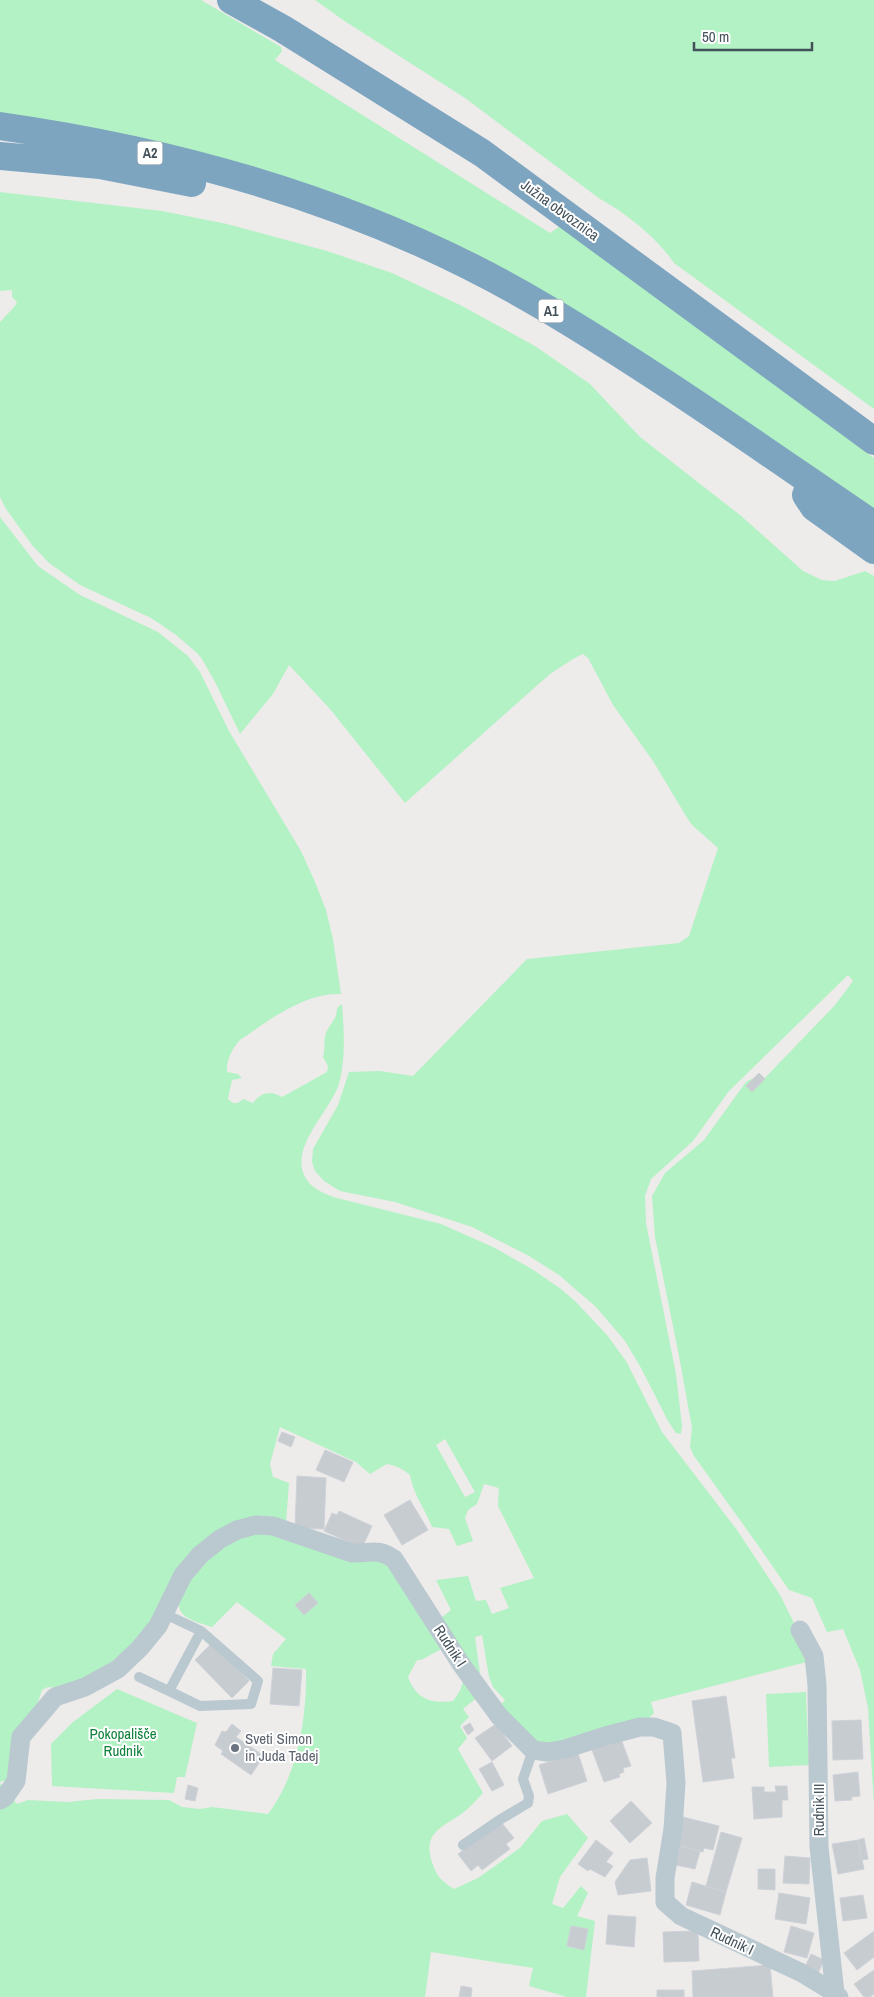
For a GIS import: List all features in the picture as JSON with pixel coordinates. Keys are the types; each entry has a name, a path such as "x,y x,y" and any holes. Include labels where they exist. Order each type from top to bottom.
{"highway":[{"name":"Južna obvoznica","path":"231,0 482,153 874,441"},
{"name":"A2","path":"0,126 146,152 242,177 297,194"},
{"name":"A1","path":"0,156 100,165 161,175 235,194 277,197 297,194 404,237 462,263 542,306 655,376 874,525"},
{"path":"786,465 814,507 874,550"}],"street":[{"name":"Rudnik I","path":"0,1800 5,1797 16,1780 21,1737 55,1697 84,1687 118,1669 140,1648 158,1626 183,1575 200,1555 220,1539 237,1530 256,1525 273,1526 352,1553 384,1552 394,1559 461,1664 499,1716 533,1750 548,1752 565,1749 640,1727 654,1727 672,1733 676,1783 673,1829 665,1878 666,1902 682,1916 802,1973 837,1995"},
{"name":"Rudnik III","path":"800,1630 814,1656 817,1685 819,1847 837,1995"}],"lane":[{"path":"139,1677 200,1706 251,1704 258,1680 201,1631 164,1614"},
{"path":"169,1691 201,1631"},
{"path":"463,1845 528,1803 529,1796 523,1779 533,1750"}],"green space":[{"path":"0,0 201,0 281,47 282,51 275,60 550,233 560,226 874,458 874,511 437,240 0,114"},
{"path":"315,0 874,0 874,409 674,263 650,235 620,211 600,199 465,98"},
{"path":"0,192 162,211 227,224 327,251 392,273 460,305 535,346 590,384 640,437 740,515 803,571 822,580 835,581 865,571 874,576 874,1806 868,1708 860,1670 843,1629 827,1632 812,1598 789,1590 694,1456 690,1447 692,1428 655,1237 652,1196 665,1173 704,1140 746,1082 755,1077 761,1082 835,1005 853,981 848,975 729,1091 693,1141 651,1179 645,1196 646,1223 676,1374 682,1426 681,1434 676,1433 668,1421 625,1341 596,1307 559,1275 529,1256 472,1227 395,1202 340,1191 324,1181 315,1171 312,1162 313,1149 338,1105 349,1072 380,1071 413,1076 527,959 679,943 689,936 718,848 692,825 653,761 613,705 588,658 583,654 550,674 405,803 330,709 289,665 273,694 240,734 216,684 197,653 176,635 151,618 80,585 49,563 32,545 6,509 0,497 0,322 17,302 12,297 12,290 0,291"},
{"path":"0,517 38,566 80,595 158,632 188,656 200,672 229,731 301,851 326,910 333,939 341,994 329,994 292,1006 240,1040 230,1055 227,1072 238,1074 242,1078 232,1080 228,1099 233,1103 238,1103 243,1099 253,1103 259,1096 266,1093 274,1093 282,1097 327,1072 328,1066 323,1057 325,1037 337,1013 337,1008 342,1004 343,1064 339,1084 312,1131 302,1156 302,1168 309,1183 333,1197 441,1224 493,1247 532,1269 575,1301 607,1335 626,1361 662,1432 737,1530 780,1595 793,1621 807,1662 651,1702 654,1713 649,1718 595,1735 541,1745 499,1707 505,1700 493,1687 489,1677 482,1635 475,1637 480,1673 475,1673 441,1618 451,1610 436,1580 468,1576 476,1601 486,1600 492,1614 509,1608 500,1588 534,1578 498,1506 499,1488 484,1484 477,1504 468,1510 465,1518 473,1541 457,1546 449,1529 432,1527 416,1495 410,1475 405,1471 387,1464 370,1474 356,1462 280,1427 270,1464 273,1477 289,1483 286,1523 232,1526 162,1607 124,1657 68,1689 48,1687 42,1690 13,1778 0,1782","holes":["445,1439 475,1492 465,1497 436,1445"]},
{"path":"266,1530 388,1562 443,1648 421,1660 417,1660 408,1677 415,1690 431,1701 453,1701 460,1691 464,1678 478,1697 463,1709 469,1717 460,1726 467,1738 458,1749 483,1793 466,1810 441,1827 432,1837 429,1850 431,1859 442,1880 454,1889 478,1878 520,1848 542,1821 567,1814 588,1838 560,1877 552,1904 563,1908 581,1886 588,1893 577,1916 595,1921 586,1997 567,1997 529,1986 533,1968 431,1952 425,1997 0,1997 0,1783 17,1804 28,1800 67,1802 98,1799 169,1800 182,1807 200,1809 212,1807 268,1814 278,1799 287,1782 299,1745 305,1706 306,1669 271,1666 273,1654 286,1639 237,1602 212,1627 185,1616 179,1606 181,1590 227,1540"},
{"name":"Pokopališče Rudnik","path":"117,1689 197,1723 185,1777 177,1777 174,1793 52,1786 51,1744 73,1722"},
{"path":"806,1692 809,1765 769,1767 766,1694"}],"building":[{"path":"759,1073 765,1079 752,1092 746,1086"},
{"path":"282,1432 295,1437 291,1447 278,1441"},
{"path":"325,1450 353,1462 344,1482 316,1470"},
{"path":"297,1476 326,1478 324,1529 295,1528"},
{"path":"410,1500 428,1530 402,1545 384,1515"},
{"path":"339,1511 372,1526 362,1548 324,1531 332,1513 337,1515"},
{"path":"309,1593 318,1603 304,1615 295,1605"},
{"path":"212,1643 249,1681 232,1698 195,1660"},
{"path":"273,1668 302,1670 299,1706 270,1704"},
{"path":"726,1696 735,1758 731,1758 734,1778 703,1782 692,1701"},
{"path":"861,1720 863,1759 833,1760 832,1721"},
{"path":"470,1723 474,1730 468,1735 463,1727"},
{"name":"Sveti Simon in Juda Tadej","path":"232,1724 241,1731 236,1737 264,1756 251,1775 221,1754 223,1751 215,1745 222,1731 226,1732"},
{"path":"496,1724 512,1746 492,1761 475,1738"},
{"path":"621,1739 631,1766 623,1768 624,1772 619,1774 620,1777 604,1782 592,1750"},
{"path":"578,1753 587,1781 548,1794 539,1765"},
{"path":"492,1762 504,1785 492,1791 479,1769"},
{"path":"858,1772 860,1796 851,1797 852,1800 835,1801 833,1775"},
{"path":"188,1785 198,1788 195,1801 185,1799"},
{"path":"775,1786 787,1786 788,1800 782,1800 782,1817 754,1819 752,1787 764,1787 764,1792 776,1792"},
{"path":"631,1801 652,1823 630,1843 610,1821"},
{"path":"683,1817 719,1826 713,1850 704,1848 703,1852 676,1845"},
{"path":"501,1822 514,1838 506,1844 510,1849 482,1870 478,1865 471,1871 458,1854"},
{"path":"721,1832 742,1838 726,1892 706,1886"},
{"path":"864,1838 868,1859 862,1860 858,1840"},
{"path":"596,1840 613,1853 606,1862 613,1866 605,1877 590,1869 588,1871 578,1864"},
{"path":"858,1840 864,1869 838,1874 832,1844"},
{"path":"680,1846 700,1851 695,1869 676,1865"},
{"path":"785,1856 810,1858 809,1884 783,1883"},
{"path":"647,1858 651,1891 618,1895 615,1882 630,1860"},
{"path":"758,1869 775,1869 775,1890 758,1889"},
{"path":"692,1882 726,1892 720,1915 686,1905"},
{"path":"779,1893 810,1898 806,1924 775,1919"},
{"path":"863,1895 867,1918 843,1921 840,1898"},
{"path":"608,1915 636,1917 634,1947 606,1944"},
{"path":"571,1926 588,1929 584,1950 567,1946"},
{"path":"791,1926 814,1933 807,1958 784,1952"},
{"path":"698,1931 699,1961 664,1962 663,1932"},
{"path":"874,1931 874,1957 857,1970 844,1953"},
{"path":"811,1954 824,1960 818,1973 805,1967"},
{"path":"770,1965 773,1997 693,1997 692,1971"},
{"path":"874,1970 874,1994 870,1997 864,1997 854,1984"},
{"path":"461,1986 472,1988 471,1997 459,1997"},
{"path":"657,1990 684,1990 684,1997 657,1997"}],"place":[{"name":"Sveti Simon in Juda Tadej","path":"235,1748"}]}
